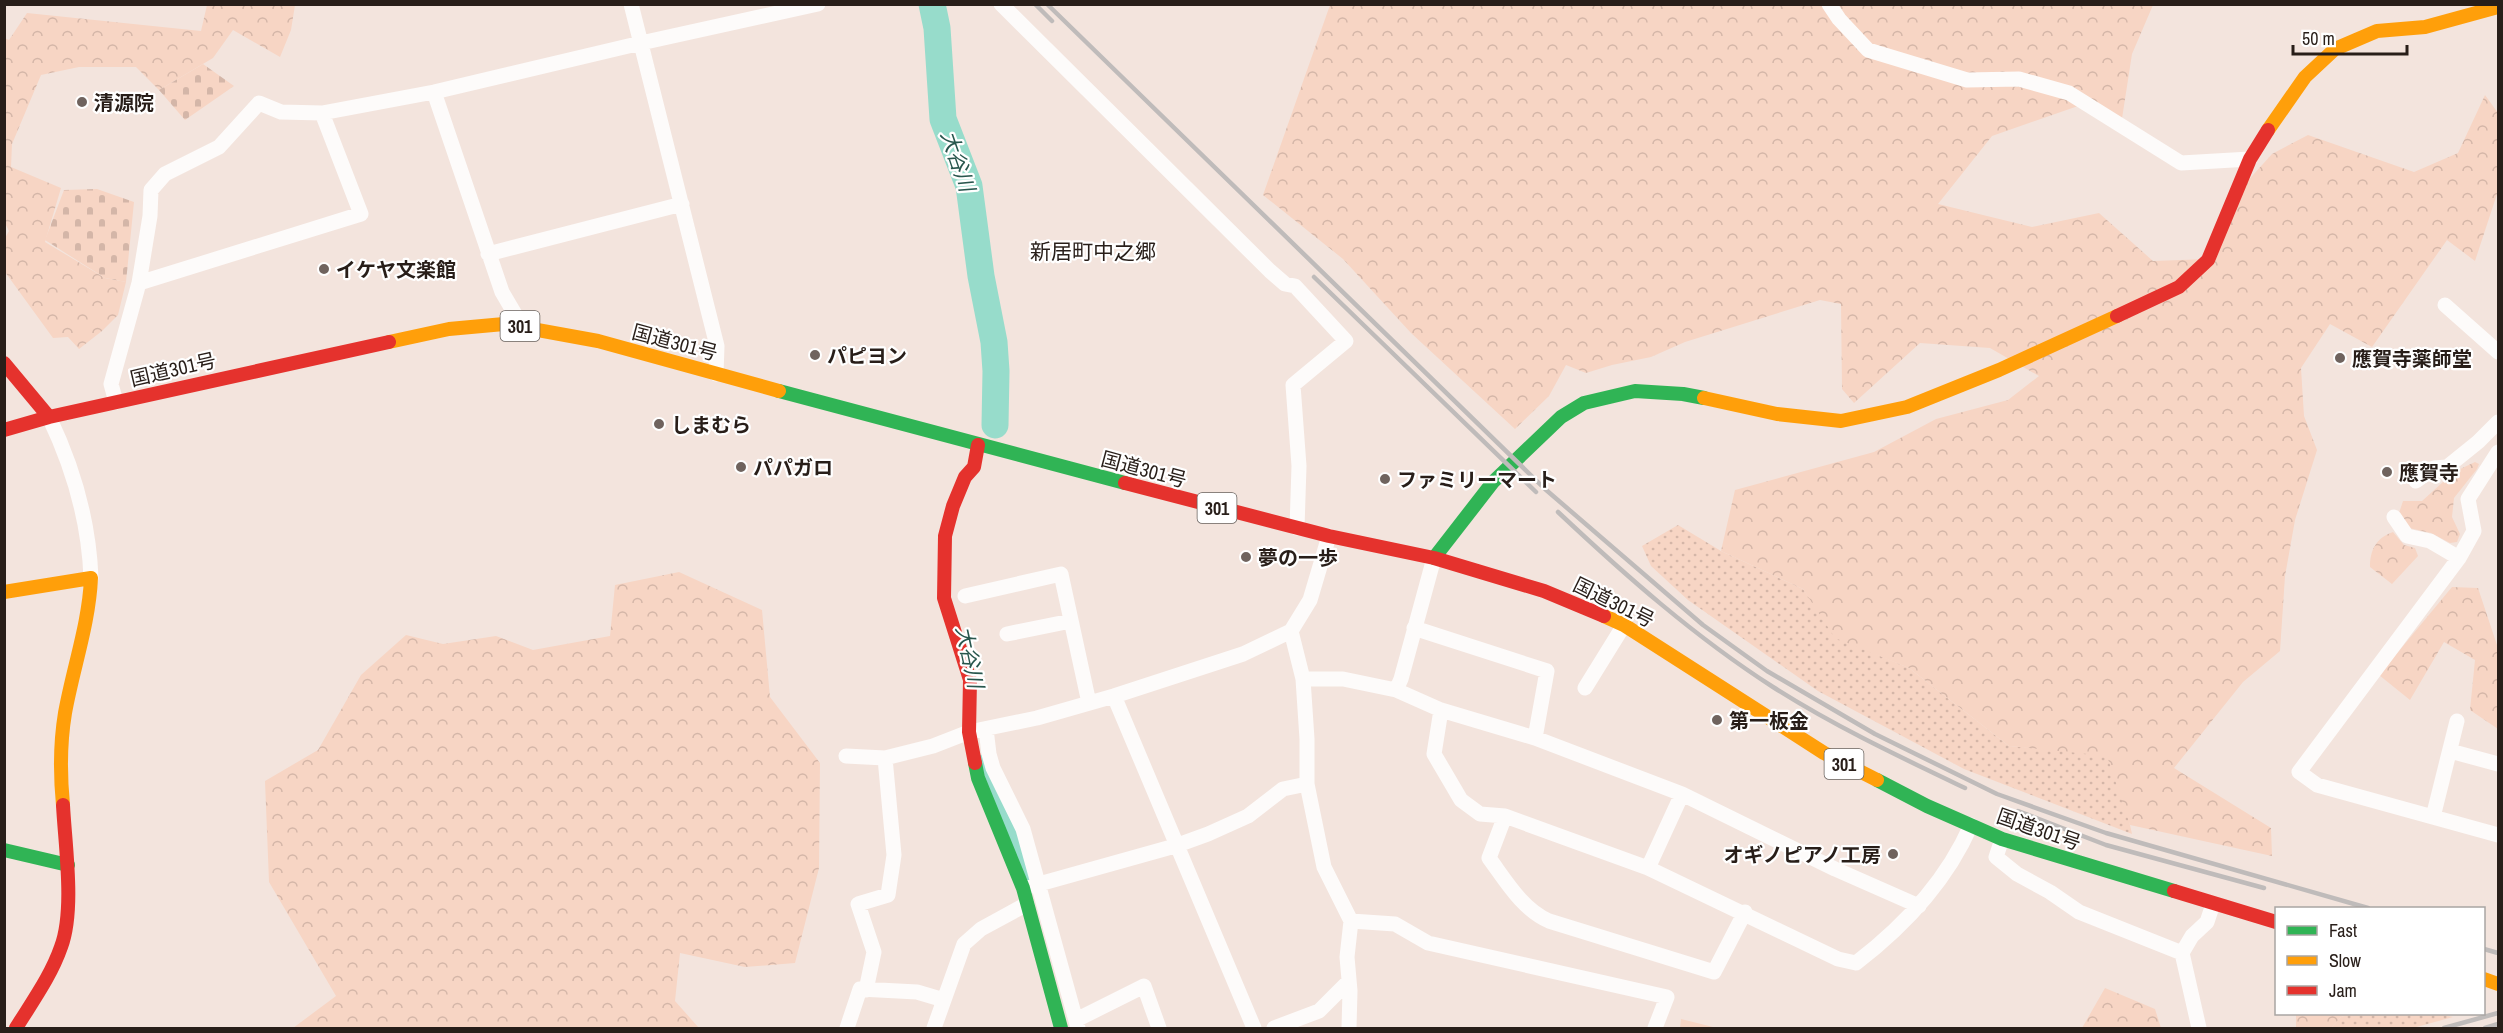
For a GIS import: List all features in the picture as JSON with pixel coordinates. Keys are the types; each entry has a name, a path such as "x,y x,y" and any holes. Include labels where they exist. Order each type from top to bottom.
{"main road":[{"path":"1434,558 1493,483 1561,417 1584,404 1635,391 1662,392 1683,394 1778,414 1841,421 1907,407 1999,369 2179,287 2208,260 2250,159 2278,113 2305,77 2336,49 2377,31 2425,27 2499,7"},
{"name":"国道301号","path":"4,430 49,417 449,329 494,324 522,326 598,341 981,446 1329,536 1434,558 1544,591 1580,604 1624,625 1841,763 1927,806 2002,839 2275,921"},
{"path":"4,363 49,417"},
{"path":"981,446 974,467 965,477 952,506 945,536 944,598 970,680 978,731 978,778 1023,888 1061,1029"},
{"path":"4,592 91,578 90,605 70,685 62,733 68,865 66,932 61,949 16,1029"},
{"path":"4,850 68,865"}],"street":[{"path":"631,4 717,346 716,374"},
{"path":"116,402 111,384 139,283 150,216 151,190 165,174 219,147 259,103 281,112 322,113 434,92 818,4"},
{"path":"1001,4 1270,270 1285,284 1295,286 1346,341 1293,385 1299,466 1297,528"},
{"path":"1829,4 1839,19 1868,50 1967,80 2019,79 2068,93 2181,163 2250,159"},
{"path":"434,92 502,292 522,326"},
{"path":"139,283 361,214 322,113"},
{"path":"488,254 682,204"},
{"path":"2445,305 2499,352"},
{"path":"49,417 58,436 86,521 91,578"},
{"path":"2416,481 2434,468 2447,467 2499,422"},
{"path":"2498,830 2433,817 2317,785 2299,772 2459,558 2474,531 2468,505 2470,493 2499,452"},
{"path":"2394,518 2407,536 2430,541 2459,558"},
{"path":"846,756 885,758 933,746 978,731 1114,696 1243,654 1291,631 1310,600 1329,536"},
{"path":"1396,690 1434,558"},
{"path":"965,596 1061,574 1089,703"},
{"path":"1007,634 1071,621"},
{"path":"1585,688 1624,625"},
{"path":"1414,628 1547,671 1536,738"},
{"path":"1291,631 1302,679 1308,739 1307,784 1324,867 1351,921 1347,957 1348,1029"},
{"path":"1302,679 1343,679 1396,690 1441,710 1536,738 1682,794 1835,869 1919,906"},
{"path":"1114,696 1175,846 1254,1029"},
{"path":"1441,710 1434,754 1461,800 1480,814 1505,816 1648,868 1745,912 1838,959 1856,963 1887,938 1919,906 1961,848 1971,825"},
{"path":"2433,817 2457,721"},
{"path":"978,731 1023,829 1077,1024 1144,986 1159,1029"},
{"path":"2450,750 2499,764"},
{"path":"866,990 874,952 858,904 888,895 894,855 885,758"},
{"path":"1023,888 1175,846 1248,816 1283,789 1307,784"},
{"path":"1648,868 1682,794"},
{"path":"1505,816 1489,858 1524,904 1538,916 1549,921 1714,972 1745,912"},
{"path":"2002,839 1996,857 2017,873 2079,912 2182,953"},
{"path":"934,1029 964,944 981,929 1027,904"},
{"path":"2199,1029 2182,953 2192,936 2207,922 2213,904"},
{"path":"1351,921 1395,924 1428,943 1667,997 1655,1029"},
{"path":"1274,1029 1319,1011 1349,981"},
{"path":"847,1029 860,990 917,992 944,1000"}],"green space":[{"path":"207,5 295,5 291,30 280,57 233,30 213,58 159,90 136,67 79,67 41,75 12,144 11,167 61,188 45,242 105,278 126,282 118,315 79,349 68,337 53,338 5,272 5,238 9,231 4,221 4,38 9,40 27,13 201,31"},
{"path":"1330,5 2153,5 2132,54 2121,125 2081,105 1992,136 1938,204 2032,227 2099,213 2153,261 2208,259 2234,196 2272,154 2308,135 2414,172 2458,153 2485,95 2498,113 2498,191 2475,261 2447,240 2372,347 2330,324 2301,368 2304,416 2317,450 2295,520 2285,576 2280,651 2243,682 2174,768 2271,828 2272,856 2130,825 2107,756 2009,746 1909,668 1835,638 1803,589 1721,551 1735,490 1874,452 1936,419 2008,400 2039,376 1990,348 1920,343 1854,403 1842,389 1841,304 1820,300 1685,342 1651,357 1586,373 1566,365 1549,396 1515,429 1411,333 1343,259 1263,195"},
{"path":"203,64 234,86 185,120 159,90"},
{"path":"97,189 134,202 126,282 105,278 45,240 64,190"},
{"path":"2475,462 2479,464 2477,469 2454,498 2452,517 2460,534 2457,542 2450,543 2431,533 2409,528 2399,513 2403,501 2422,501 2454,472"},
{"path":"1678,525 1721,551 1803,589 1838,638 1909,668 2009,746 2114,754 2132,834 1964,769 1818,691 1688,600 1651,566 1642,546"},
{"path":"2393,532 2404,545 2415,548 2418,556 2392,584 2370,567 2375,545"},
{"path":"679,572 762,610 770,697 820,763 819,868 795,963 745,967 680,953 675,1001 699,1028 293,1028 336,996 269,882 265,781 318,750 361,675 406,635 443,644 496,636 533,650 610,636 615,585"},
{"path":"2452,587 2478,588 2498,648 2498,729 2470,710 2475,660 2444,642 2410,700 2379,675"},
{"path":"2105,988 2155,1009 2161,1028 2082,1028"},
{"path":"2296,1015 2348,1015 2341,1017 2331,1028 2296,1028"},
{"path":"2348,1015 2444,1015 2453,1017 2413,1028 2331,1028 2341,1017"},
{"path":"1681,1019 1717,1028 1680,1028"}],"waterway":[{"name":"大谷川","path":"932,4 937,28 943,119 969,186 981,276 994,342 995,425"},
{"name":"大谷川","path":"984,768 1014,831 1029,880"}],"railway":[{"path":"1035,4 1052,21"},
{"path":"1047,4 1545,489 1703,625 1767,671 1875,734 1997,794 2106,833 2365,907"},
{"path":"1314,277 1536,492"},
{"path":"1558,512 1661,604 1744,668 1843,728 1965,788"},
{"path":"2018,811 2106,845 2264,888"},
{"path":"2485,949 2498,953"},
{"path":"2444,1028 2498,1013"},
{"path":"2485,1028 2498,1024"}],"traffic: fast":[{"path":"779,391 1125,483"},
{"path":"1434,558 1493,482 1561,417 1584,403 1635,391 1683,394 1704,398"},
{"path":"975,763 978,778 1023,888 1061,1028"},
{"path":"1877,780 1927,806 2002,839 2174,891"},
{"path":"4,850 68,865"}],"traffic: slow":[{"path":"2268,130 2305,77 2335,49 2377,31 2425,27 2498,7"},
{"path":"1704,398 1777,414 1841,421 1907,407 1999,370 2117,316"},
{"path":"389,342 449,329 504,324 598,341 779,391"},
{"path":"4,592 91,578 87,612 63,724 61,759 63,805"},
{"path":"1604,616 1624,625 1824,753 1877,780"},
{"path":"2485,979 2498,984"}],"traffic: jam":[{"path":"2117,316 2179,287 2208,260 2250,159 2268,130"},
{"path":"4,363 49,417 389,342"},
{"path":"4,430 49,417"},
{"path":"975,763 969,732 970,680 944,598 945,536 953,506 965,477 974,467 978,445"},
{"path":"1125,483 1329,536 1434,558 1544,591 1604,616"},
{"path":"16,1028 52,968 65,932 68,915 68,877 63,805"},
{"path":"2174,891 2275,922"}],"place":[{"name":"清源院","path":"82,102"},
{"name":"イケヤ文楽館","path":"324,269"},
{"name":"パピヨン","path":"815,355"},
{"name":"應賀寺薬師堂","path":"2340,358"},
{"name":"しまむら","path":"659,424"},
{"name":"パパガロ","path":"741,467"},
{"name":"應賀寺","path":"2387,472"},
{"name":"ファミリーマート","path":"1385,479"},
{"name":"夢の一歩","path":"1246,557"},
{"name":"第一板金","path":"1717,720"},
{"name":"オギノピアノ工房","path":"1893,854"}],"district":[{"name":"新居町中之郷","path":"1093,251"}]}
